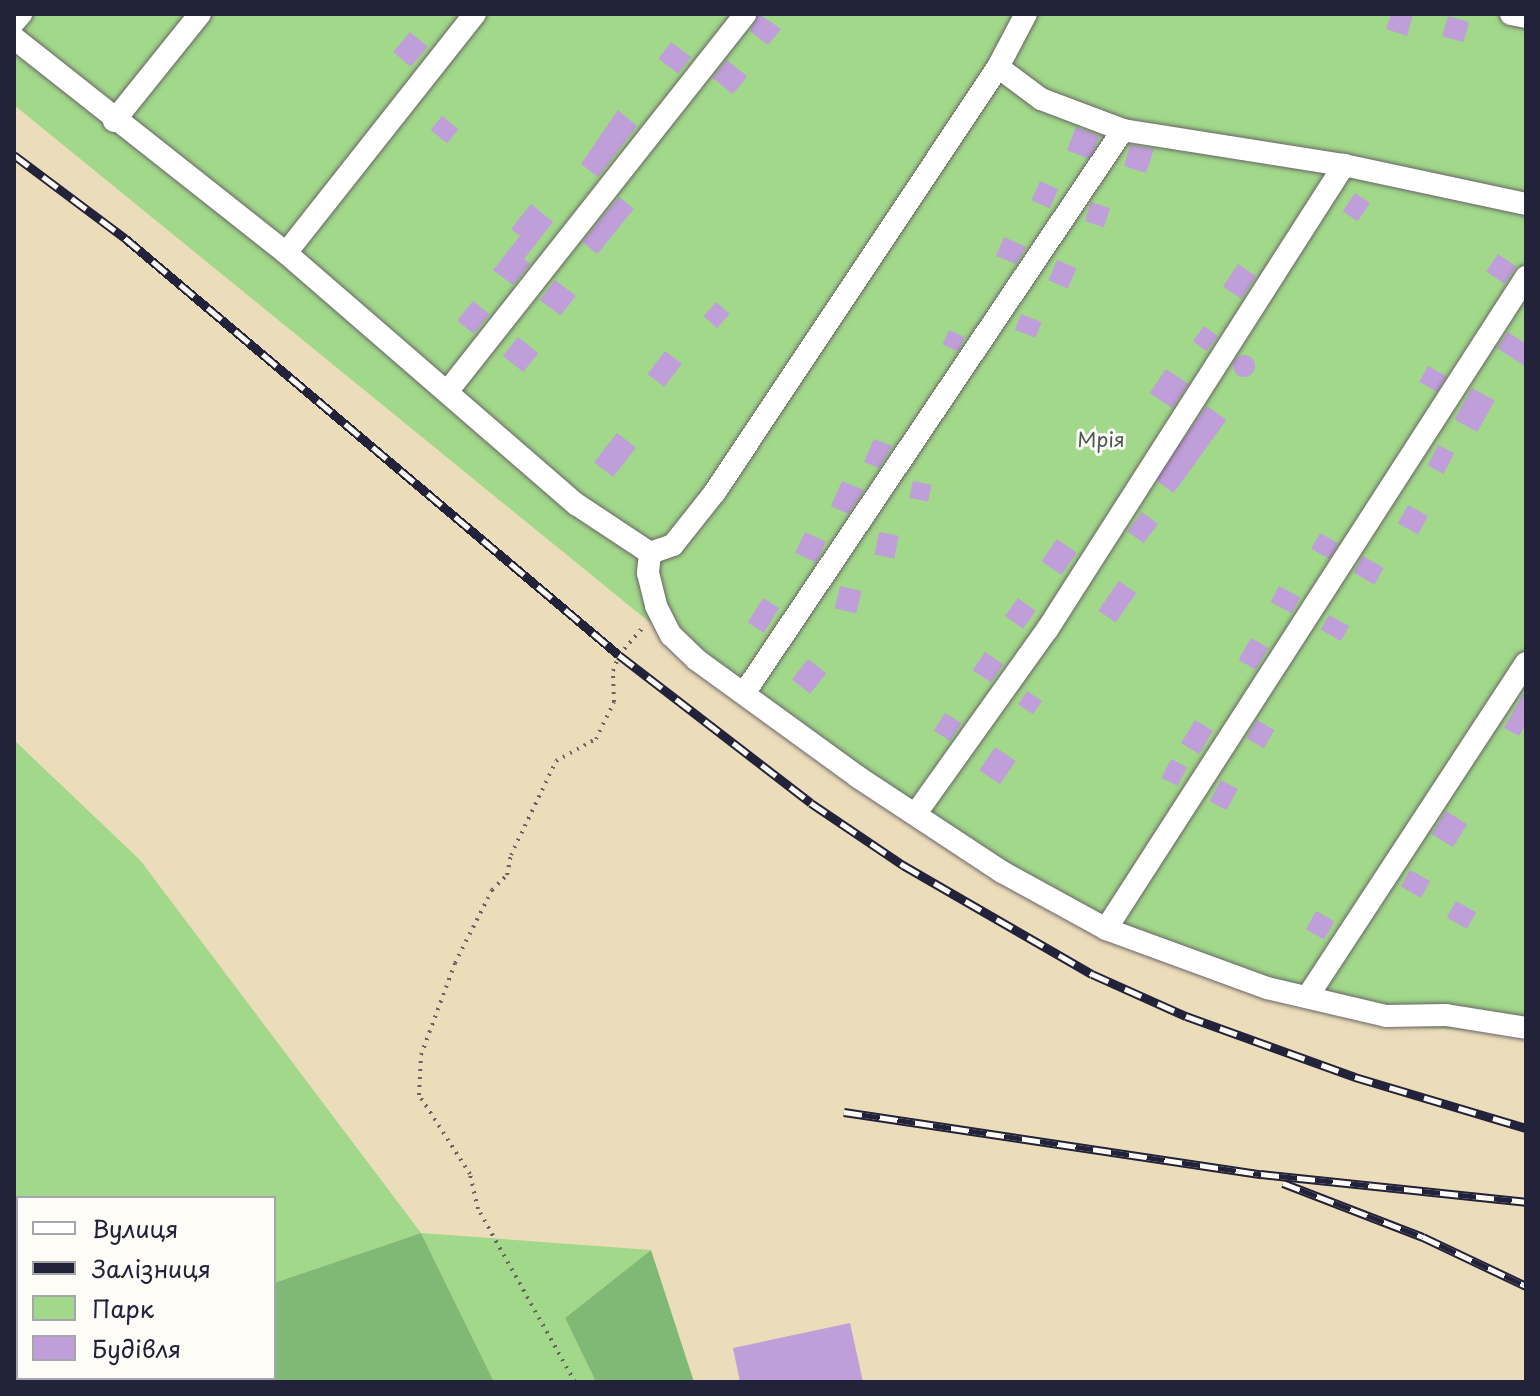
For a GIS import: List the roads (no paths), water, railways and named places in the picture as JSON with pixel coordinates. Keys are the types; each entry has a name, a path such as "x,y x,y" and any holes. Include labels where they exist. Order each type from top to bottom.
{"street":[{"path":"14,22 21,14"},
{"path":"114,121 200,14"},
{"path":"286,253 475,14"},
{"path":"447,392 745,14"},
{"path":"650,553 673,545 715,492 998,67 1026,14"},
{"path":"1511,14 1526,17"},
{"path":"14,38 114,121 286,253 576,504 650,553"},
{"path":"998,67 1041,99 1123,130 1344,165 1526,204"},
{"path":"745,692 1123,130"},
{"path":"917,812 1047,630 1344,165"},
{"path":"1106,929 1526,277"},
{"path":"650,553 648,573 656,606 680,644 858,777 917,812 1002,872 1106,929 1267,988 1386,1016 1446,1015 1525,1027"},
{"path":"1308,996 1526,663"}],"railway":[{"path":"14,155 125,238 619,655 811,803 903,865 1092,974 1186,1016 1355,1077 1526,1128"},
{"path":"844,1112 1261,1174 1526,1202"},
{"path":"1283,1183 1423,1237 1526,1286"}],"park label":[{"name":"Мрія","path":"1101,439"}]}
